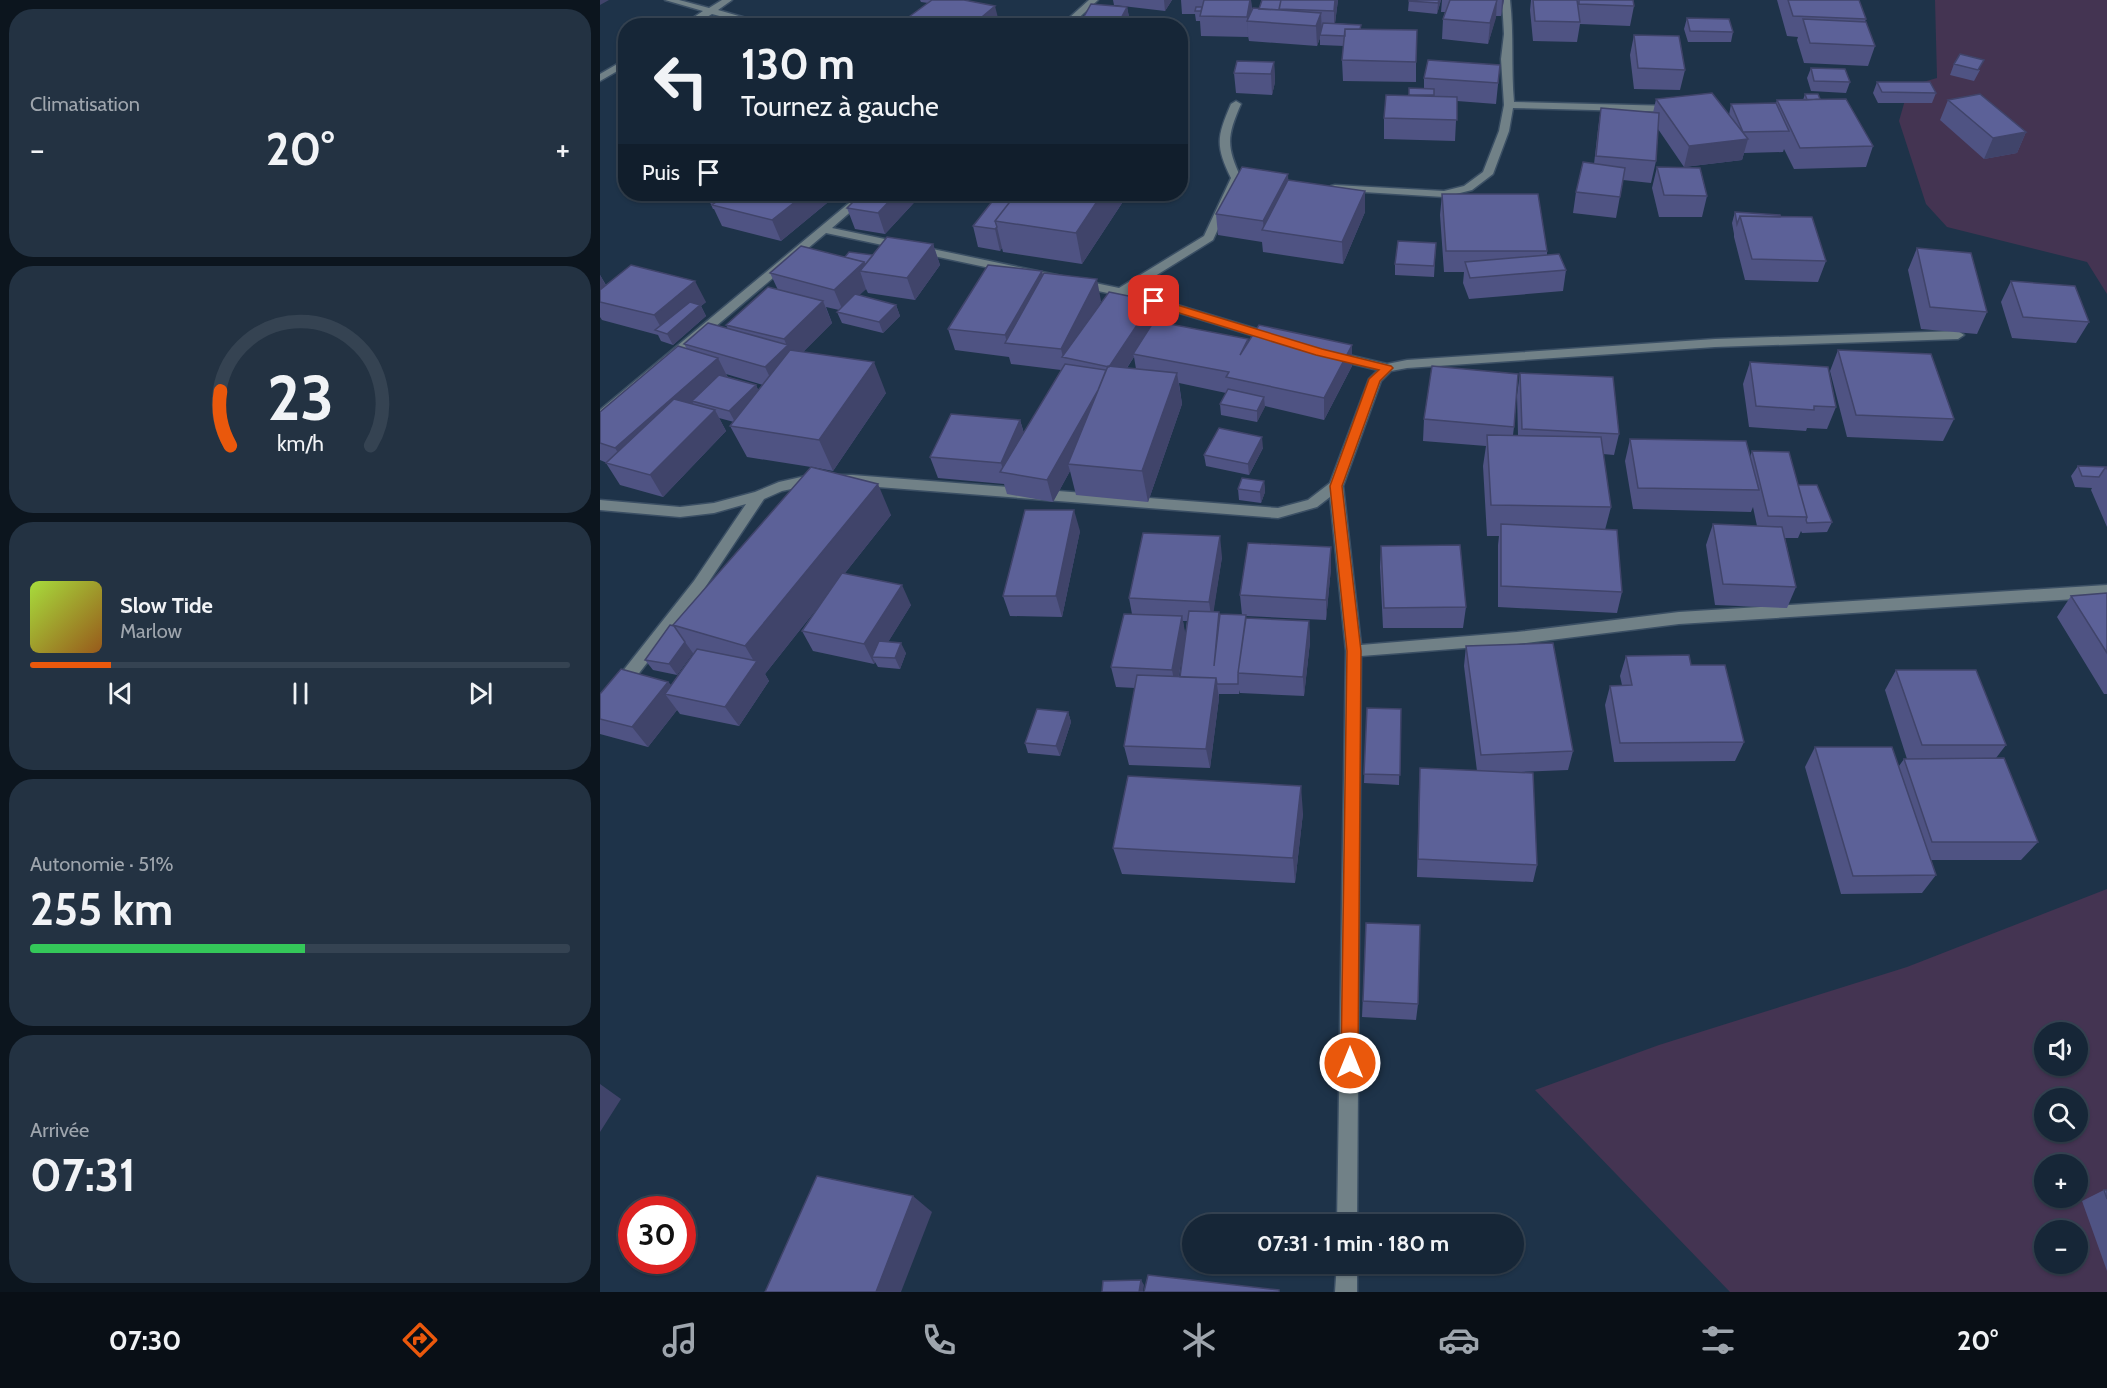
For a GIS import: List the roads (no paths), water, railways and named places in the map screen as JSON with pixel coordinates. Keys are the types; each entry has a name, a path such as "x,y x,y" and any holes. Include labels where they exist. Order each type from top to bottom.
{"street":[{"path":"669,0 738,18"},
{"path":"699,18 728,0"},
{"path":"1073,18 1094,0"},
{"path":"1321,187 1444,194 1468,188 1488,174 1504,131 1509,105 1506,59 1509,34 1506,0"},
{"path":"600,78 618,67"},
{"path":"1121,292 1209,238 1241,179 1224,153 1222,138 1236,104"},
{"path":"1509,105 1686,110"},
{"path":"600,417 857,201"},
{"path":"823,229 1121,292 1320,352 1388,368 1407,364 1715,343 1958,335"},
{"path":"1347,1214 1354,651 1336,486 1375,379 1388,368"},
{"path":"600,505 680,512 714,508 759,496 779,487 810,480 852,480 1278,513 1312,504 1336,486"},
{"path":"600,711 699,585 759,496"},
{"path":"1354,651 1517,638 1679,618 2107,591"},
{"path":"1346,1292 1347,1274"}]}
